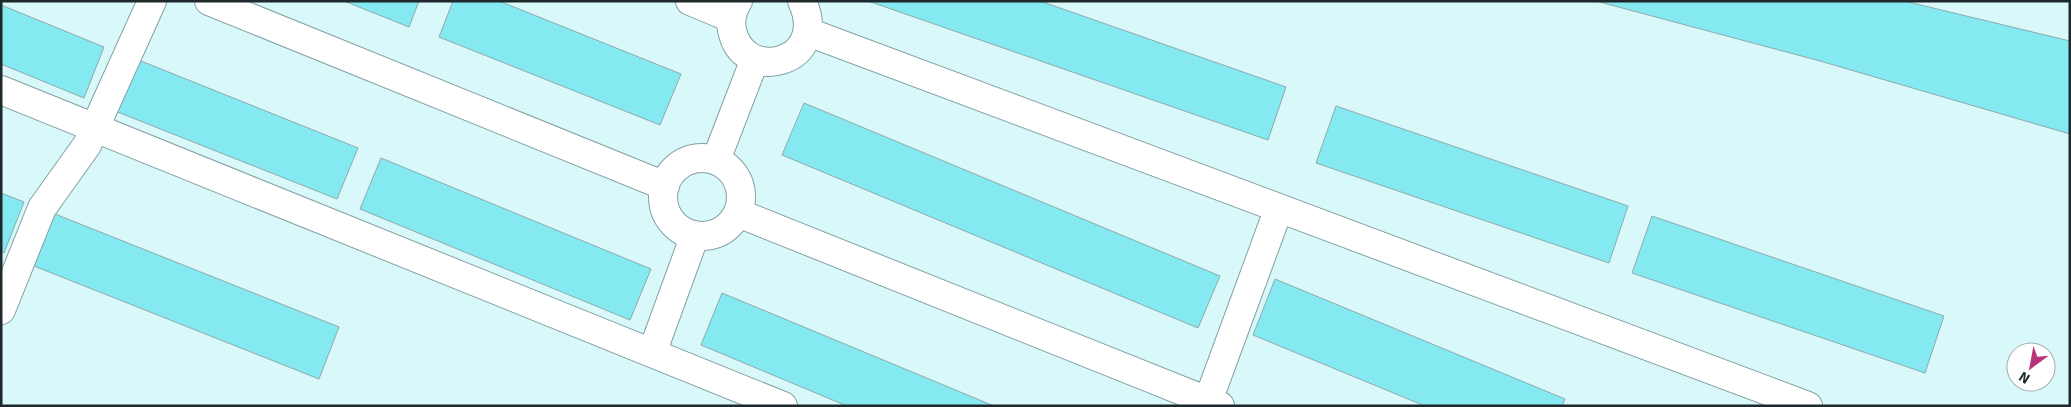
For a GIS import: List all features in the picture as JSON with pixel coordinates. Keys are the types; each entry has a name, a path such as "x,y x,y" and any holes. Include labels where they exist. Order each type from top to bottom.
{"lane":[{"path":"1,310 42,208 87,145 152,1"},
{"path":"209,1 665,186"},
{"path":"690,1 734,9 730,23 734,38 742,51 755,59 770,62 785,60 797,51 806,39 809,26 807,12 802,1"},
{"path":"808,32 1808,406"},
{"path":"716,160 755,59"},
{"path":"1,90 783,406"},
{"path":"700,158 716,160 736,176 741,188 738,213 731,224 721,232 708,236 695,235 683,231 666,212 663,199 665,186 669,176 685,162 700,158"},
{"path":"738,213 1214,403 1279,208"},
{"path":"652,353 695,235"}],"building":[{"path":"344,1 419,1 409,27"},
{"path":"453,1 499,1 681,74 660,125 439,37"},
{"path":"868,1 1040,1 1286,87 1268,140"},
{"path":"1596,1 1904,1 2070,41 2070,134 1820,61"},
{"path":"1,5 104,47 84,98 1,64"},
{"path":"136,59 358,148 337,199 115,111"},
{"path":"804,103 1220,276 1198,328 782,155"},
{"path":"1336,106 1628,206 1609,263 1316,163"},
{"path":"381,158 651,269 630,320 360,209"},
{"path":"1,193 24,202 4,253 1,252"},
{"path":"55,214 339,327 319,379 34,266"},
{"path":"1652,216 1944,316 1925,373 1632,273"},
{"path":"1275,279 1565,399 1562,406 1425,406 1253,335"},
{"path":"722,293 994,406 847,406 701,345"}]}
